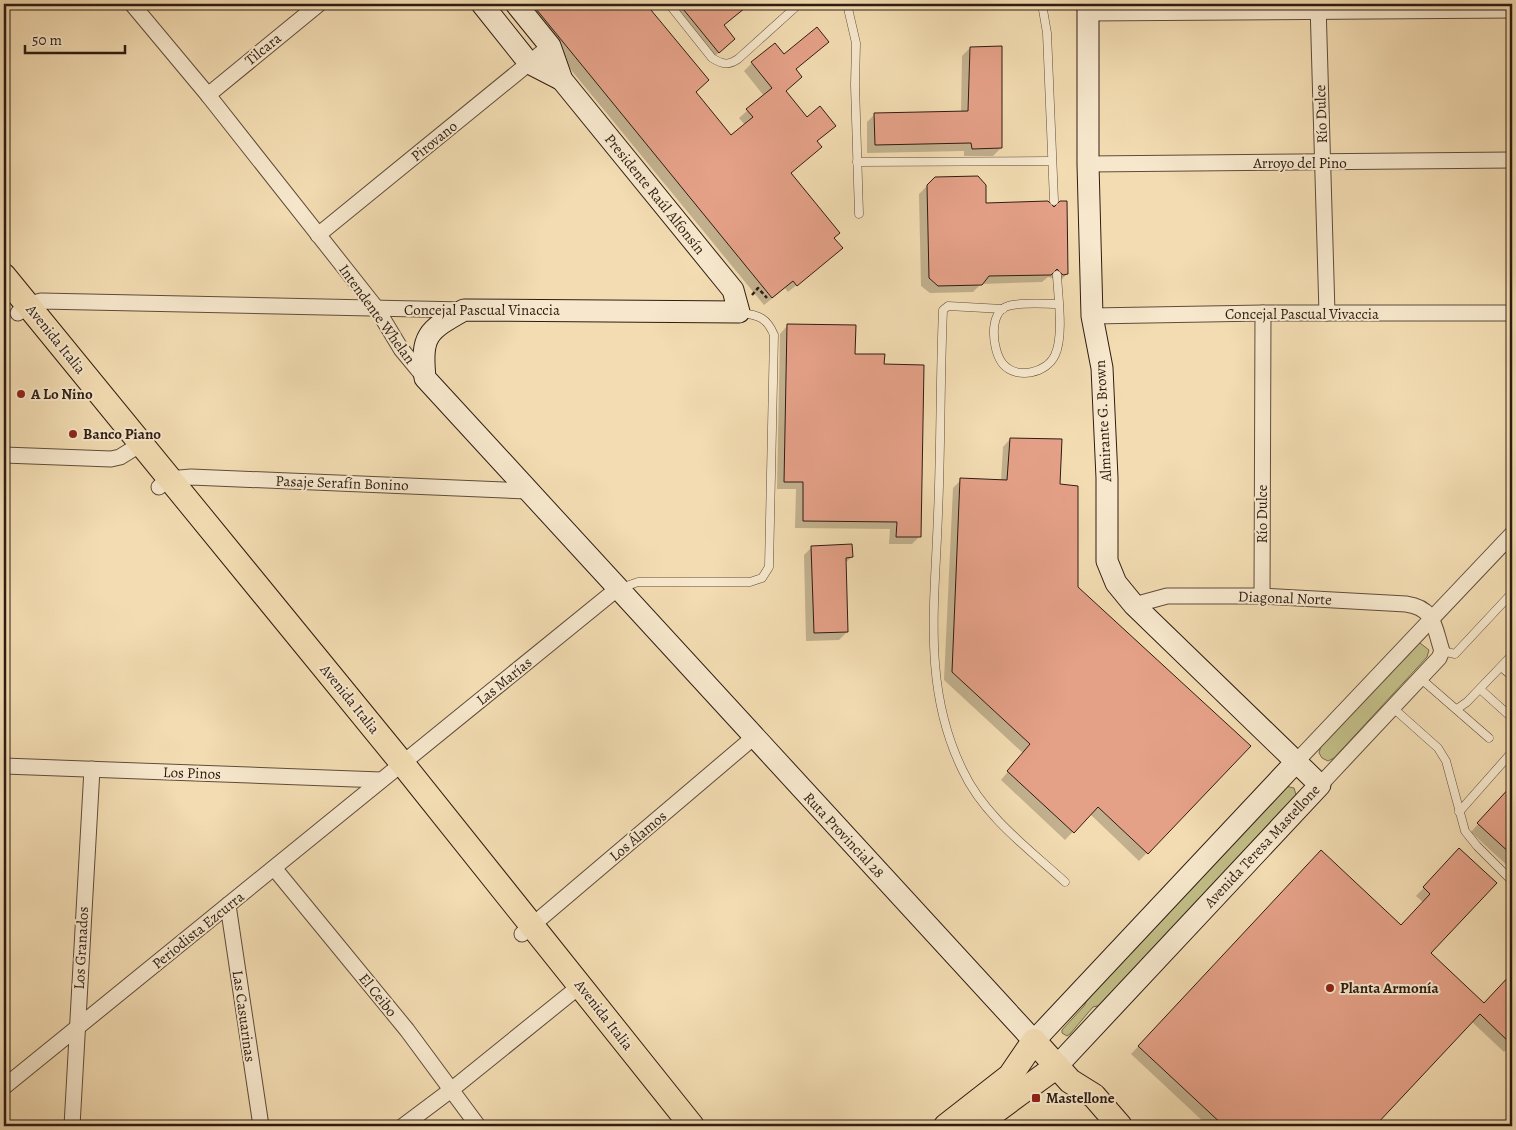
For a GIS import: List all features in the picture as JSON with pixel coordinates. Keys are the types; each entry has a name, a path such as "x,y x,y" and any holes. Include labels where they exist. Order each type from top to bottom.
{"main road":[{"name":"Presidente Raúl Alfonsín","path":"482,4 529,63 562,80"},
{"name":"Presidente Raúl Alfonsín","path":"516,4 550,46 562,80 733,290 739,312"},
{"name":"Almirante G. Brown","path":"1088,8 1088,164 1092,316 1102,368 1107,478 1107,561 1116,583 1134,605 1295,763 1320,785"},
{"name":"Avenida Italia","path":"4,276 17,305 135,448 391,772 692,1126"},
{"name":"Concejal Pascual Vinaccia","path":"464,310 739,312"},
{"path":"425,378 423,352 426,340 433,329 464,310"},
{"name":"Intendente Whelan","path":"425,378 617,590"},
{"name":"Ruta Provincial 28","path":"617,590 1064,1073"},
{"path":"946,1126 1010,1076 1034,1041 1295,763"},
{"name":"Avenida Teresa Mastellone","path":"1064,1073 1320,785"},
{"name":"Avenida Italia","path":"576,990 675,1126"},
{"path":"975,1126 1064,1073"},
{"path":"1064,1073 1083,1108 1098,1126"},
{"path":"1064,1073 1094,1096 1120,1126"}],"street":[{"name":"Intendente Whelan","path":"132,4 208,95 377,309 401,349 425,378"},
{"name":"Tilcara","path":"208,95 319,4"},
{"path":"1088,8 1512,10"},
{"name":"Río Dulce","path":"1318,8 1327,314"},
{"name":"Pirovano","path":"318,235 550,46"},
{"name":"Arroyo del Pino","path":"1088,164 1512,160"},
{"name":"Concejal Pascual Vinaccia","path":"17,305 52,301 464,310"},
{"name":"Río Dulce","path":"1262,596 1263,313"},
{"name":"Concejal Pascual Vivaccia","path":"1092,316 1263,313 1512,313"},
{"path":"4,455 111,459 135,448"},
{"name":"Pasaje Serafín Bonino","path":"163,483 191,477 528,490"},
{"path":"1295,763 1512,534"},
{"name":"Las Marías","path":"391,772 617,590"},
{"name":"Diagonal Norte","path":"1134,605 1167,596 1262,596 1406,604 1420,606 1432,619"},
{"path":"1432,619 1442,651"},
{"name":"Avenida Teresa Mastellone","path":"1320,785 1420,678 1442,651"},
{"name":"Los Álamos","path":"527,930 754,737"},
{"name":"Los Pinos","path":"4,766 92,769 391,772"},
{"name":"Los Granados","path":"72,1126 92,769"},
{"name":"Periodista Ezcurra","path":"4,1087 391,772"},
{"name":"El Ceibo","path":"274,868 407,1030 478,1126"},
{"name":"Las Casuarinas","path":"228,905 261,1126"},
{"path":"403,1126 576,990"}],"lane":[{"path":"669,4 712,58 722,64 731,64 738,59 799,4"},
{"path":"847,4 856,43 859,214"},
{"path":"1042,4 1047,32 1050,161 1054,201"},
{"path":"857,162 1050,161"},
{"path":"1057,275 1058,304 1059,339 1055,356 1045,367 1035,372 1013,370 1003,364 995,343 995,322 1003,309 1008,306 1058,304"},
{"path":"1003,309 948,306 944,310 938,515 933,609 936,690 944,724 963,772 980,800 1022,843 1065,882"},
{"path":"617,590 638,582 750,582 762,578 769,567 774,335 769,323 756,315 739,312"},
{"path":"1442,651 1455,654 1512,593"},
{"path":"1457,709 1480,689 1512,656"},
{"path":"1502,667 1512,676"},
{"path":"1420,678 1489,738"},
{"path":"1480,689 1511,717"},
{"path":"1392,708 1438,748 1446,761 1465,831 1477,846 1512,881"},
{"path":"1459,812 1512,752"}],"path":[{"path":"758,288 767,298"}],"shaded area":[{"path":"1420,643 1429,650 1427,657 1334,758 1328,761 1322,758 1319,753 1321,746 1414,645"},
{"path":"1285,786 1294,788 1297,798 1101,1005 1093,1007 1070,1034 1067,1036 1062,1033 1062,1030 1084,1006 1092,991"}],"building":[{"path":"532,4 646,4 709,80 696,92 731,135 753,117 746,109 772,88 751,62 775,43 784,54 817,27 829,42 796,69 802,77 786,91 807,117 820,106 836,126 817,141 822,147 791,173 840,233 834,238 843,248 797,286 793,281 772,298"},
{"path":"679,4 750,4 724,25 735,39 719,53"},
{"path":"1002,46 1002,148 972,149 971,143 875,145 874,113 968,111 970,47"},
{"path":"978,176 986,185 986,203 1048,201 1054,207 1060,201 1067,201 1068,274 1063,275 1057,269 1051,275 989,276 982,285 938,286 929,278 927,185 935,177"},
{"path":"787,324 856,325 855,354 885,354 884,364 924,365 921,537 896,537 897,522 803,521 803,482 784,482"},
{"path":"1010,438 1062,439 1060,484 1078,486 1078,587 1251,746 1148,854 1098,807 1074,833 1007,771 1030,744 952,672 960,478 1007,480"},
{"path":"852,544 853,557 846,558 848,632 814,633 811,546"},
{"path":"1512,785 1512,855 1477,823"},
{"name":"Planta Armonía","path":"1459,848 1497,883 1431,953 1484,1003 1512,973 1512,1045 1480,1014 1375,1126 1224,1126 1138,1046 1321,850 1401,925 1430,894 1423,887"}],"place":[{"name":"A Lo Nino","path":"21,394"},
{"name":"Banco Piano","path":"73,434"},
{"name":"Planta Armonía","path":"1330,988"},
{"name":"Mastellone","path":"1036,1098"}]}
